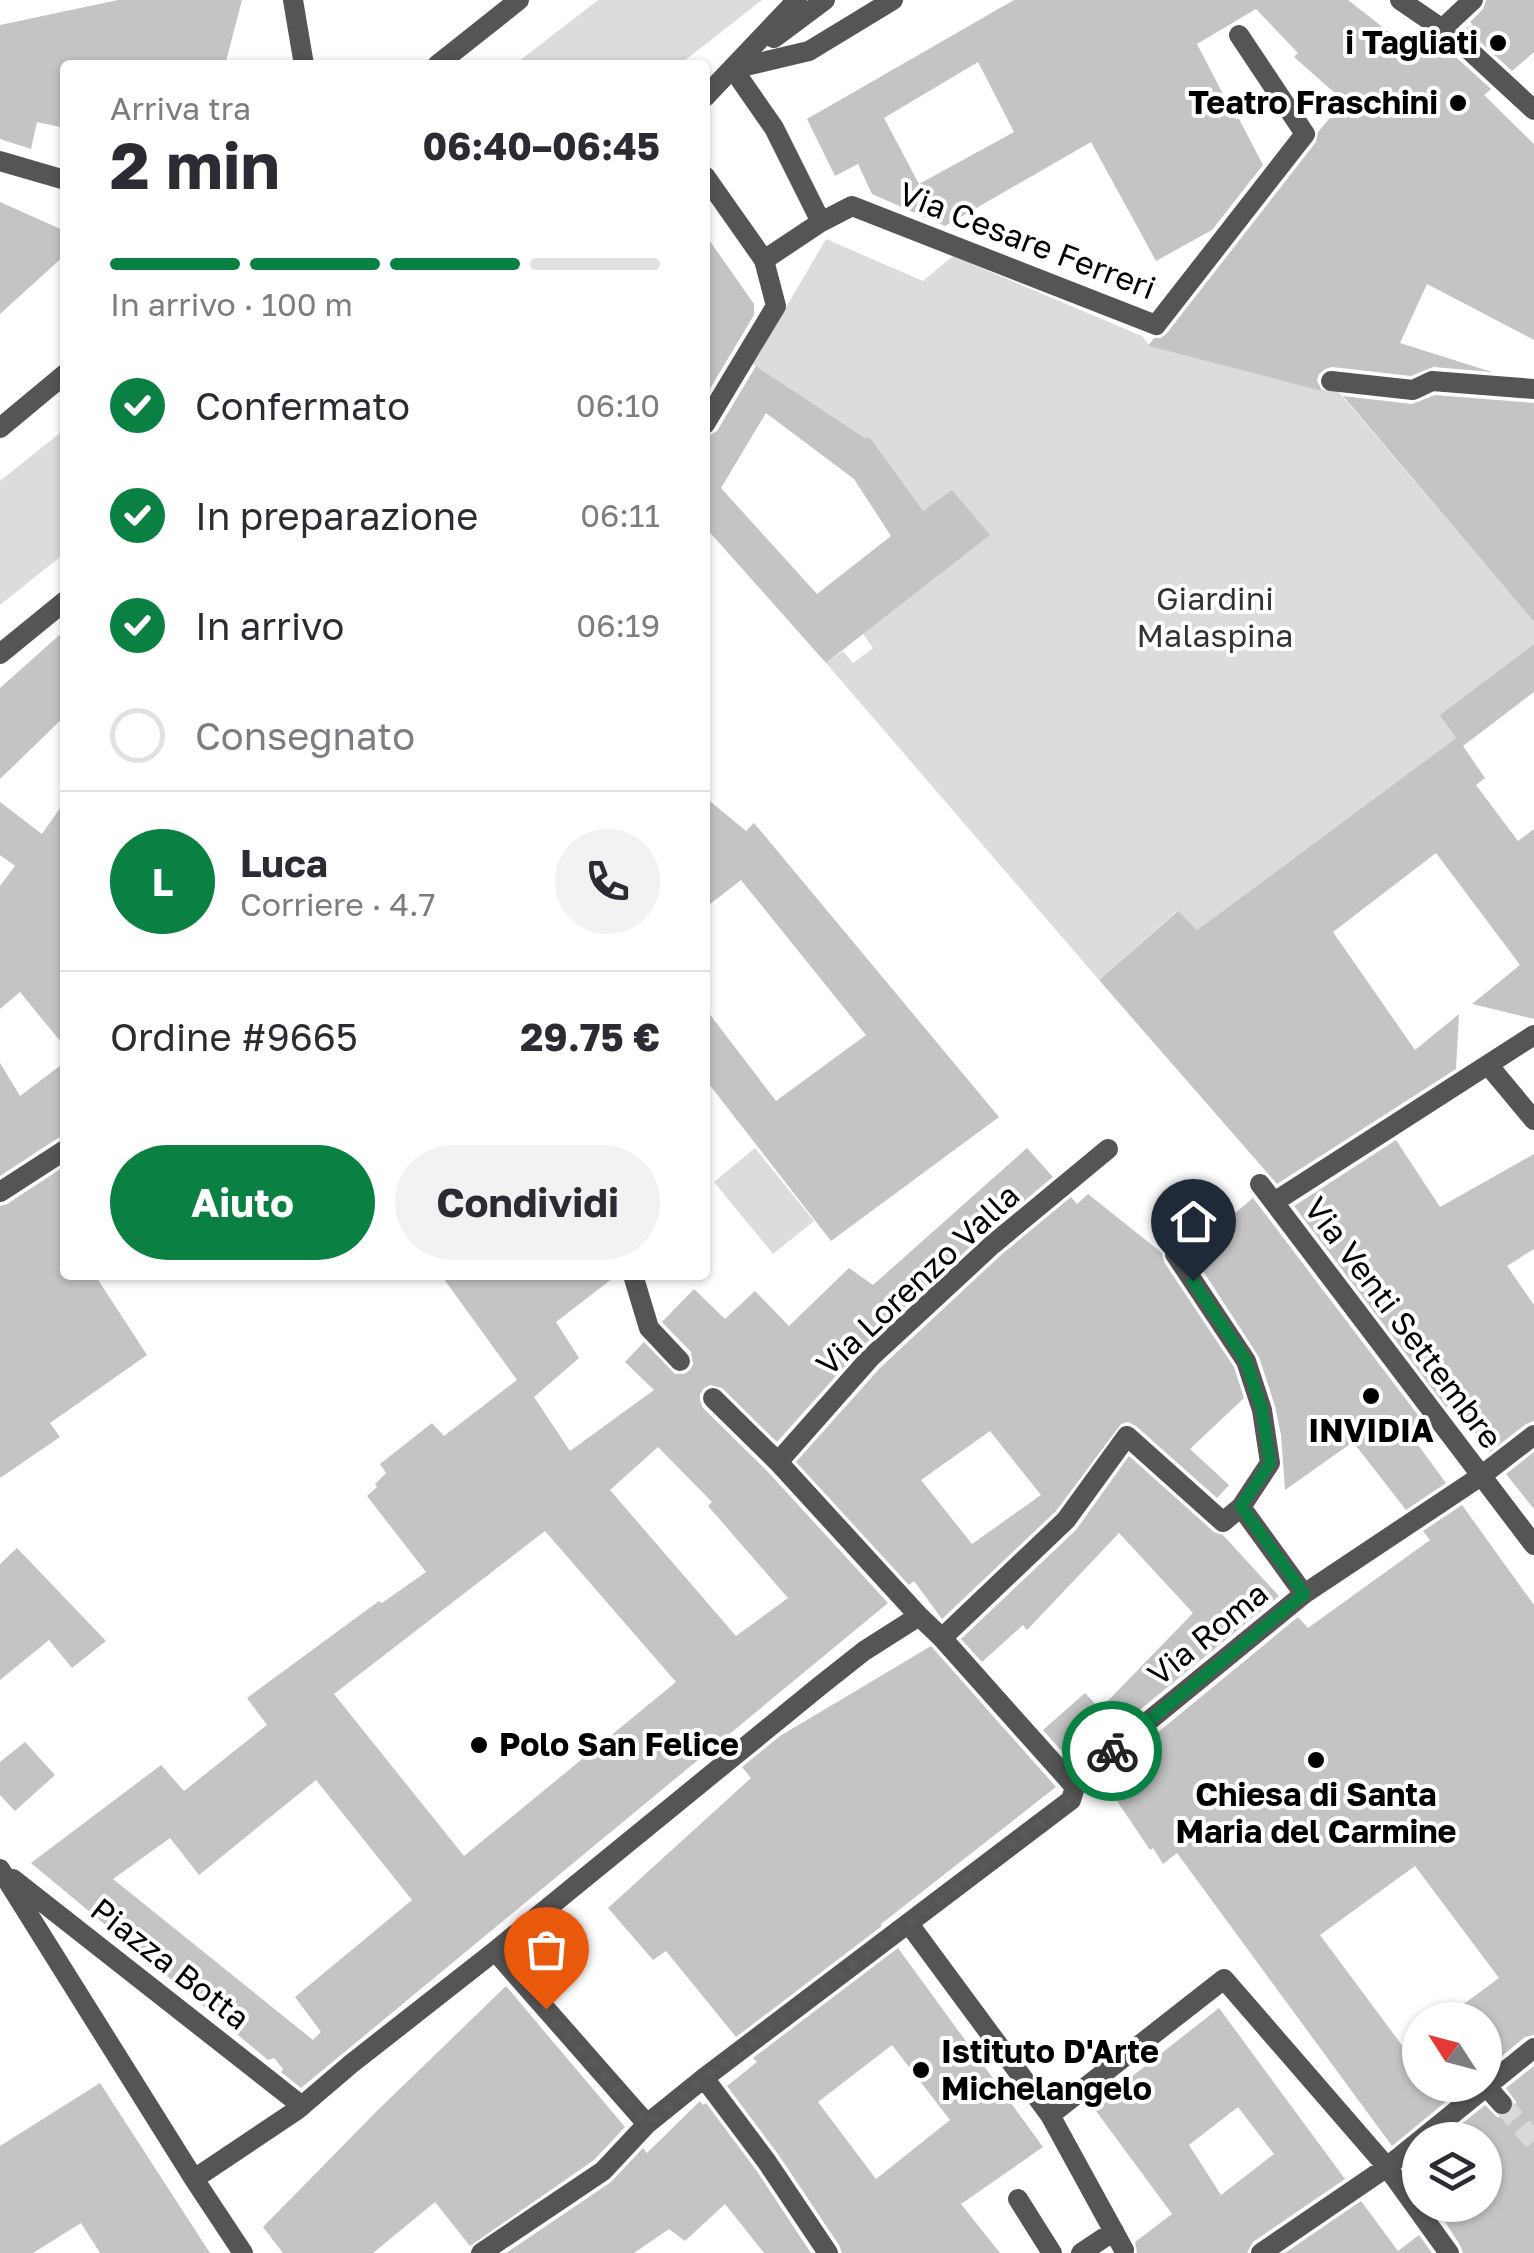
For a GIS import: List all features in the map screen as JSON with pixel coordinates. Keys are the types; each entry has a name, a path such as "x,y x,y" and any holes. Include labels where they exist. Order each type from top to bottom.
{"street":[{"path":"293,0 303,60"},
{"path":"444,60 520,0"},
{"path":"710,92 797,0"},
{"path":"732,69 825,0"},
{"path":"732,69 809,51 894,0"},
{"path":"1400,0 1457,39 1534,110"},
{"path":"1442,29 1473,0"},
{"name":"Via Cesare Ferreri","path":"821,222 852,206 1156,326 1305,134 1239,35"},
{"path":"732,69 774,128 821,222 764,260"},
{"path":"0,161 60,179"},
{"path":"710,183 764,260 776,306 710,416"},
{"path":"0,428 60,378"},
{"path":"1331,380 1413,390 1432,381 1534,390"},
{"path":"0,654 60,605"},
{"path":"1274,1202 1534,1035"},
{"path":"1489,1066 1534,1120"},
{"name":"Via Lorenzo Valla","path":"778,1462 870,1358 992,1245 1108,1149"},
{"path":"0,1192 60,1153"},
{"name":"Via Venti Settembre","path":"1260,1184 1534,1545"},
{"path":"942,1638 1066,1520 1127,1436 1223,1522 1241,1506 1270,1463 1262,1410 1246,1361 1175,1254"},
{"path":"634,1280 649,1328 680,1361"},
{"path":"713,1398 942,1638 1075,1787"},
{"name":"Via Roma","path":"481,2253 602,2171 647,2124 704,2078 1070,1800 1075,1787 1096,1764 1304,1594 1481,1476 1534,1434"},
{"path":"1241,1506 1304,1594"},
{"path":"194,2179 302,2106 821,1685 918,1616"},
{"path":"0,1869 243,2253"},
{"name":"Piazza Botta","path":"0,1869 302,2106"},
{"path":"909,1924 1050,2116 1119,2240 1081,2253"},
{"path":"495,1951 647,2124"},
{"path":"1050,2116 1224,1979 1388,2166 1449,2253"},
{"path":"1502,2073 1534,2048"},
{"path":"704,2078 768,2162 828,2253"},
{"path":"1261,2253 1388,2166 1466,2102"},
{"path":"1018,2200 1052,2253"}],"green space":[{"path":"598,0 762,0 685,60 520,60"},
{"name":"Giardini Malaspina","path":"826,239 923,281 953,256 1142,336 1149,345 1316,389 1338,391 1534,622 1534,644 1441,715 1456,738 1197,930 1177,911 1099,980 826,663 843,651 853,663 873,648 863,634 989,535 952,491 923,511 865,438 753,364"},
{"path":"60,433 60,557 0,605 0,481"},
{"path":"755,1148 814,1221 773,1254 714,1182"}],"building":[{"path":"118,0 242,0 226,60 60,60 60,127 37,122 31,149 0,139 0,25"},
{"path":"1014,0 1348,0 1408,47 1432,39 1448,50 1491,89 1484,95 1534,144 1534,340 1427,284 1400,343 1492,372 1433,367 1411,376 1332,367 1319,374 1317,380 1322,391 1148,346 1154,338 1167,333 1344,101 1294,57 1298,53 1256,9 1197,44 1263,165 1212,230 1156,261 1091,142 945,226 872,194 858,164 835,176 807,119","holes":["978,62 1014,132 919,184 884,118"]},
{"path":"1486,0 1534,0 1534,52 1512,71 1465,28 1473,25 1470,22"},
{"path":"0,202 60,229 60,260 0,314"},
{"path":"710,241 754,304 754,315 710,389"},
{"path":"756,366 870,438 923,511 952,490 990,535 826,663 710,533 710,435 717,431","holes":["766,413 854,479 891,536 817,594 721,488"]},
{"path":"1435,395 1534,403 1534,622 1343,396 1412,404"},
{"path":"60,634 60,721 0,779 0,688"},
{"path":"1534,644 1534,692 1463,746 1485,778 1476,785 1518,841 1534,829 1534,1019 1472,1004 1520,965 1436,853 1333,932 1415,1050 1459,1014 1456,1069 1277,1184 1099,980 1178,911 1197,930 1456,738 1440,715"},
{"path":"710,801 746,831 754,823 999,1117 831,1241 710,1085 710,1015 776,1101 866,1035 741,880 710,904"},
{"path":"0,802 42,834 60,808 60,1041 20,992 0,1009 0,886 15,866 0,855"},
{"path":"0,1063 20,1096 60,1066 60,1137 0,1176"},
{"path":"1396,1140 1440,1207 1534,1154 1534,1249 1507,1266 1534,1305 1534,1421 1490,1452 1452,1403 1446,1407 1294,1206"},
{"path":"1027,1148 1053,1177 983,1235 861,1348 777,1442 722,1388 710,1385 700,1394 703,1408 768,1472 888,1603 301,2088 281,2072 283,2069 274,2058 268,2060 31,1863 161,1765 184,1791 267,1725 247,1698 379,1601 382,1603 426,1572 367,1496 386,1473 380,1464 432,1423 444,1436 517,1380 445,1280 611,1280 556,1322 579,1358 534,1397 570,1451 654,1390 625,1362 644,1342 675,1374 690,1370 691,1352 662,1322 694,1289 725,1319 755,1291 789,1326 849,1268 873,1285","holes":["658,1447 712,1502 708,1506 788,1598 736,1636 610,1490","545,1531 676,1682 464,1856 334,1694","316,1780 412,1900 295,1997 321,2032 313,2040 113,1879 170,1838 199,1875"]},
{"path":"60,1169 60,1280 98,1280 147,1355 50,1423 60,1437 0,1478 0,1206"},
{"path":"1088,1194 1162,1253 1164,1262 1234,1367 1244,1398 1190,1449 1229,1485 1217,1498 1136,1426 1121,1424 1056,1511 942,1619 914,1581 909,1585 796,1462 880,1368 1001,1255 1071,1197 1077,1204","holes":["990,1431 1041,1495 972,1544 921,1480"]},
{"path":"1253,1198 1424,1423 1410,1434 1446,1483 1406,1510 1353,1442 1285,1490 1281,1435 1259,1357 1190,1251"},
{"path":"1534,1452 1534,1509 1506,1474"},
{"path":"1129,1456 1214,1532 1223,1535 1279,1596 1075,1766 1043,1730 1085,1693 1100,1709 1193,1613 1119,1533 1027,1630 1023,1625 982,1662 961,1639 1076,1530"},
{"name":"Chiesa di Santa Maria del Carmine","path":"1462,1505 1534,1605 1534,2035 1525,2037 1502,2056 1502,2002 1466,2002 1499,1978 1415,1866 1320,1935 1402,2045 1402,2102 1445,2102 1421,2122 1402,2122 1402,2138 1392,2146 1177,1853 1163,1864 1100,1780 1298,1617 1308,1628 1430,1540 1423,1531"},
{"path":"17,1548 106,1641 72,1668 49,1640 0,1680 0,1564"},
{"path":"931,1646 1056,1787 736,2037 666,1951 653,1960 608,1908 751,1778 742,1767 780,1736"},
{"path":"25,1742 55,1775 15,1811 0,1795 0,1762"},
{"path":"898,1948 1043,2147 961,2204 1000,2253 842,2253 778,2154 727,2086 757,2062 753,2058","holes":["892,2045 950,2120 876,2179 818,2102"]},
{"path":"506,1986 625,2127 594,2160 470,2246 435,2202 373,2253 283,2253 263,2227"},
{"path":"1219,2008 1345,2179 1253,2242 1247,2253 1137,2253 1135,2242 1172,2214 1093,2107","holes":["1238,2107 1274,2154 1221,2195 1189,2145"]},
{"path":"1534,2066 1534,2253 1463,2253 1445,2222 1502,2222 1502,2122 1464,2122 1485,2105 1497,2117 1510,2115 1516,2102 1506,2088"},
{"path":"100,2083 210,2253 100,2253 81,2223 33,2253 0,2253 0,2146"},
{"path":"700,2101 706,2103 756,2170 811,2253 764,2253 725,2204 685,2241 669,2229 634,2253 506,2253 611,2182 643,2148 647,2153"},
{"path":"1361,2201 1398,2251 1419,2235 1432,2253 1285,2253"}],"tunnel":[{"path":"1502,2104 1534,2141"}],"way so far":[{"path":"546,2009 647,2124 1070,1800 1075,1787 1112,1751"}],"place":[{"name":"i Tagliati","path":"1498,43"},
{"name":"Teatro Fraschini","path":"1458,103"},
{"name":"INVIDIA","path":"1371,1396"},
{"name":"Polo San Felice","path":"479,1745"},
{"name":"Chiesa di Santa Maria del Carmine","path":"1316,1760"},
{"name":"Istituto D'Arte Michelangelo","path":"921,2070"}],"route":[{"path":"1112,1751 1304,1594 1241,1506 1270,1463 1262,1410 1246,1361 1193,1281"}]}
